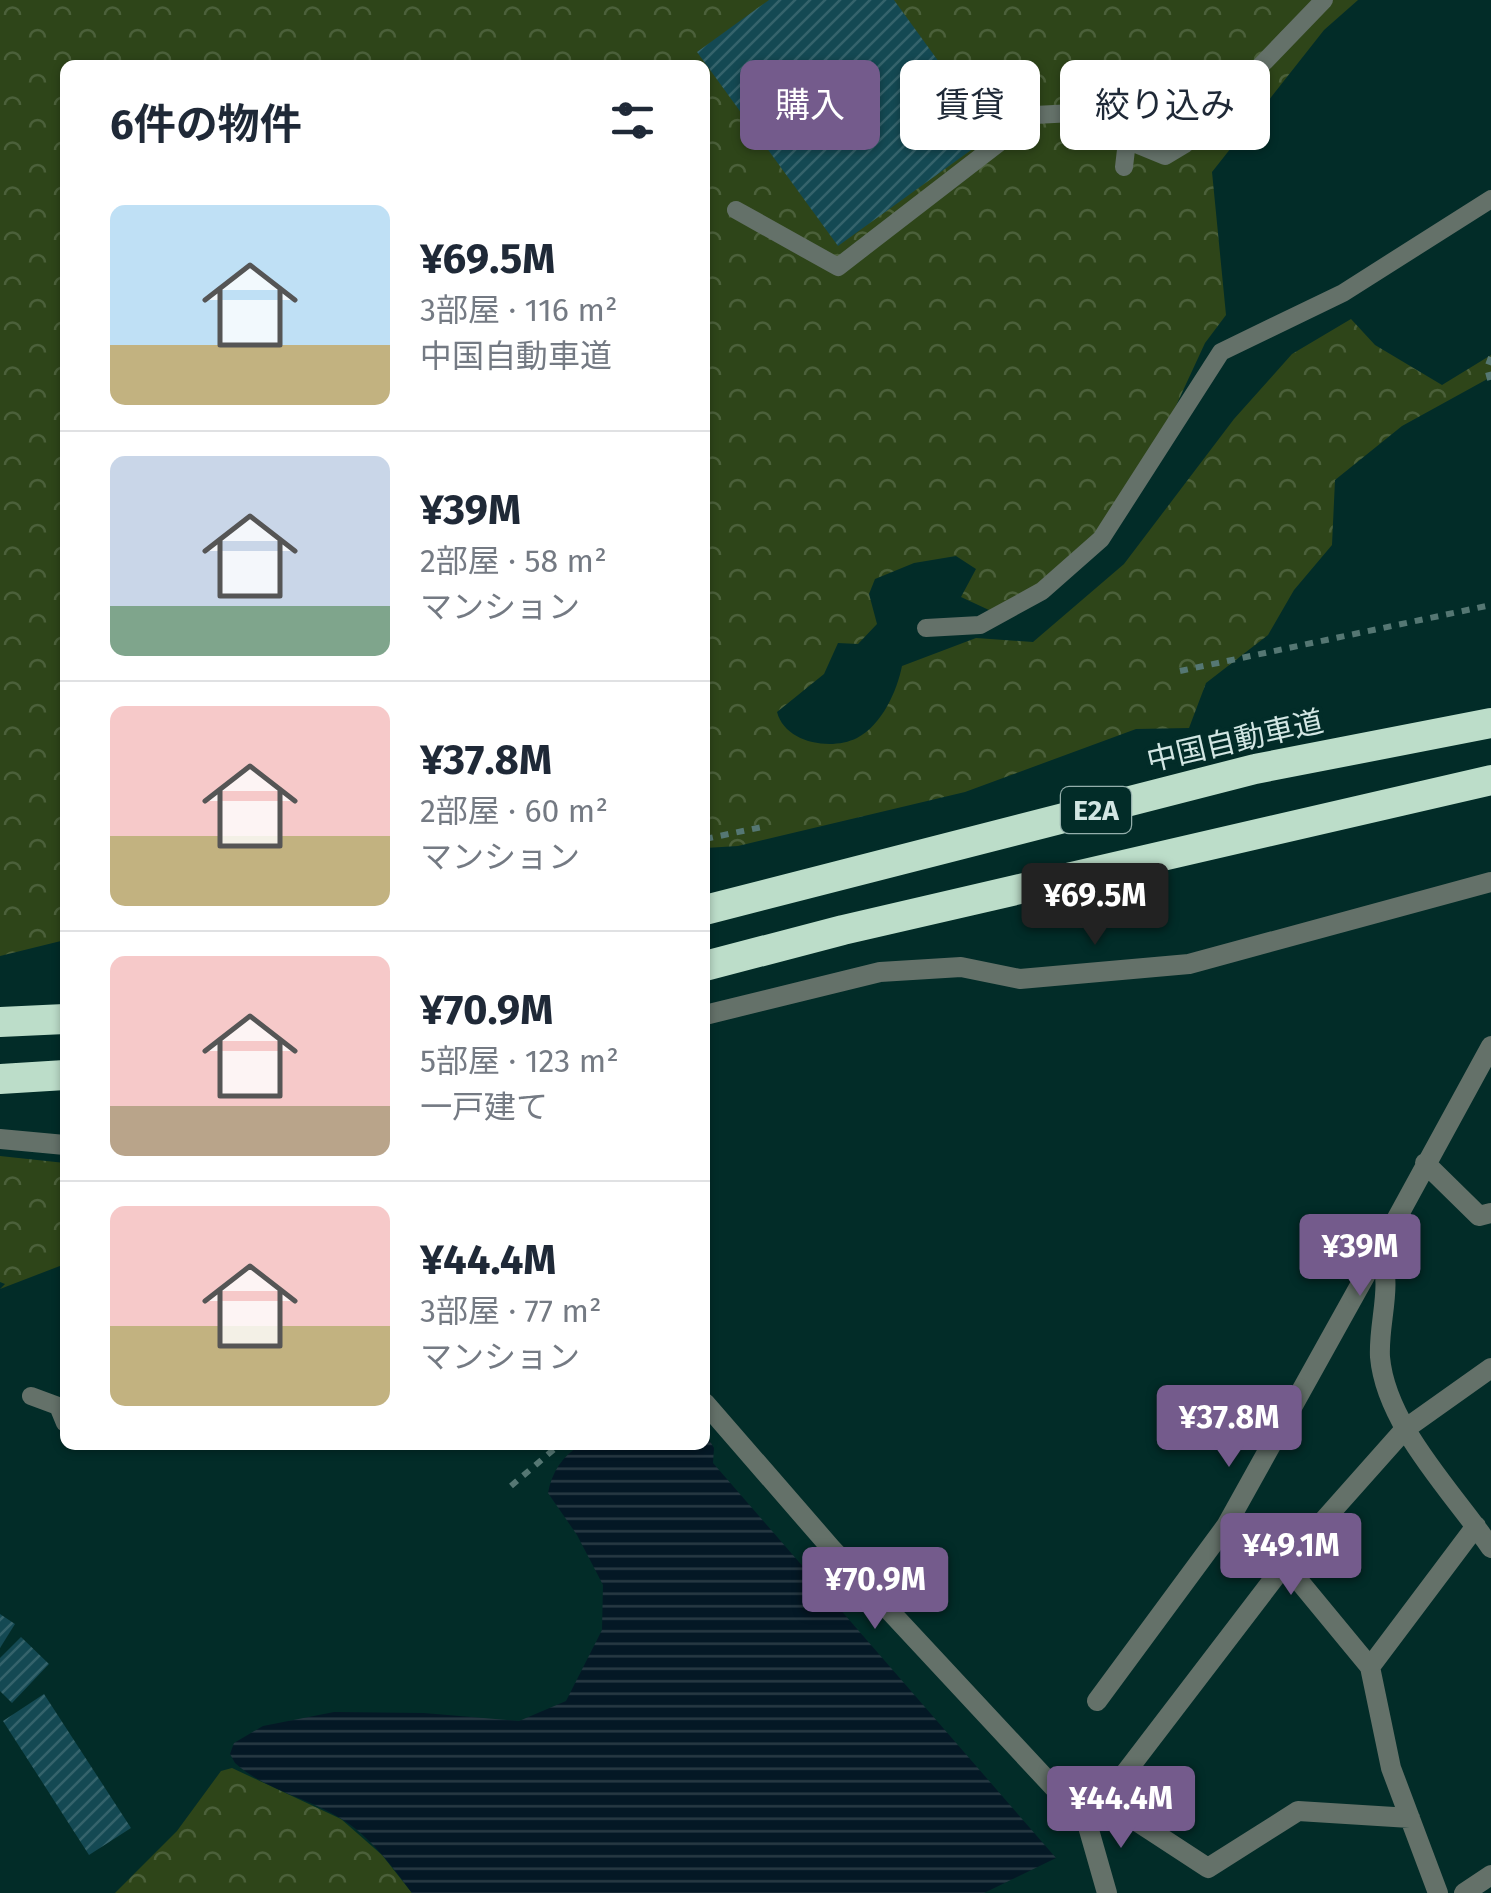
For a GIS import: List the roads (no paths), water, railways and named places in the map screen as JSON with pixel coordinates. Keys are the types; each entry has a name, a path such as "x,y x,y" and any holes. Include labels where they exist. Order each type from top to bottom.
{"highway":[{"name":"中国自動車道","path":"710,909 1255,770 1491,723"},
{"name":"E2A","path":"710,965 843,930 1491,780"},
{"path":"0,1022 60,1019"},
{"path":"0,1078 60,1076"}],"street":[{"path":"710,1014 880,972 961,967 1020,979 1189,964 1491,882"},
{"path":"1097,1701 1226,1526 1491,1046"},
{"path":"0,1139 60,1145"},
{"path":"1425,1162 1479,1216 1491,1213"},
{"path":"1379,1251 1387,1268 1380,1359 1405,1429 1491,1548"},
{"path":"1087,1823 1285,1564 1405,1429 1491,1368"},
{"path":"710,1409 830,1548 1087,1823 1107,1893"},
{"path":"1370,1667 1476,1526"},
{"path":"1285,1564 1370,1667 1392,1768 1438,1893"},
{"path":"1104,1800 1208,1868 1298,1811 1410,1818"},
{"path":"1464,1893 1491,1875"}],"lane":[{"path":"1266,60 1324,0"},
{"path":"736,210 838,267 1035,114 1060,113"},
{"path":"1124,167 1126,150"},
{"path":"1150,150 1165,156 1175,150"},
{"path":"926,628 980,625 1042,592 1101,539 1221,352 1343,293 1491,199"},
{"path":"31,1396 58,1406 60,1411"}],"water":[{"path":"710,1441 714,1448 713,1463 1056,1858 984,1893 412,1893 380,1852 351,1825 259,1780 235,1763 230,1754 234,1743 263,1726 334,1712 424,1713 519,1721 566,1701 602,1630 603,1585 577,1535 548,1493 555,1471 574,1450 710,1450"}]}
